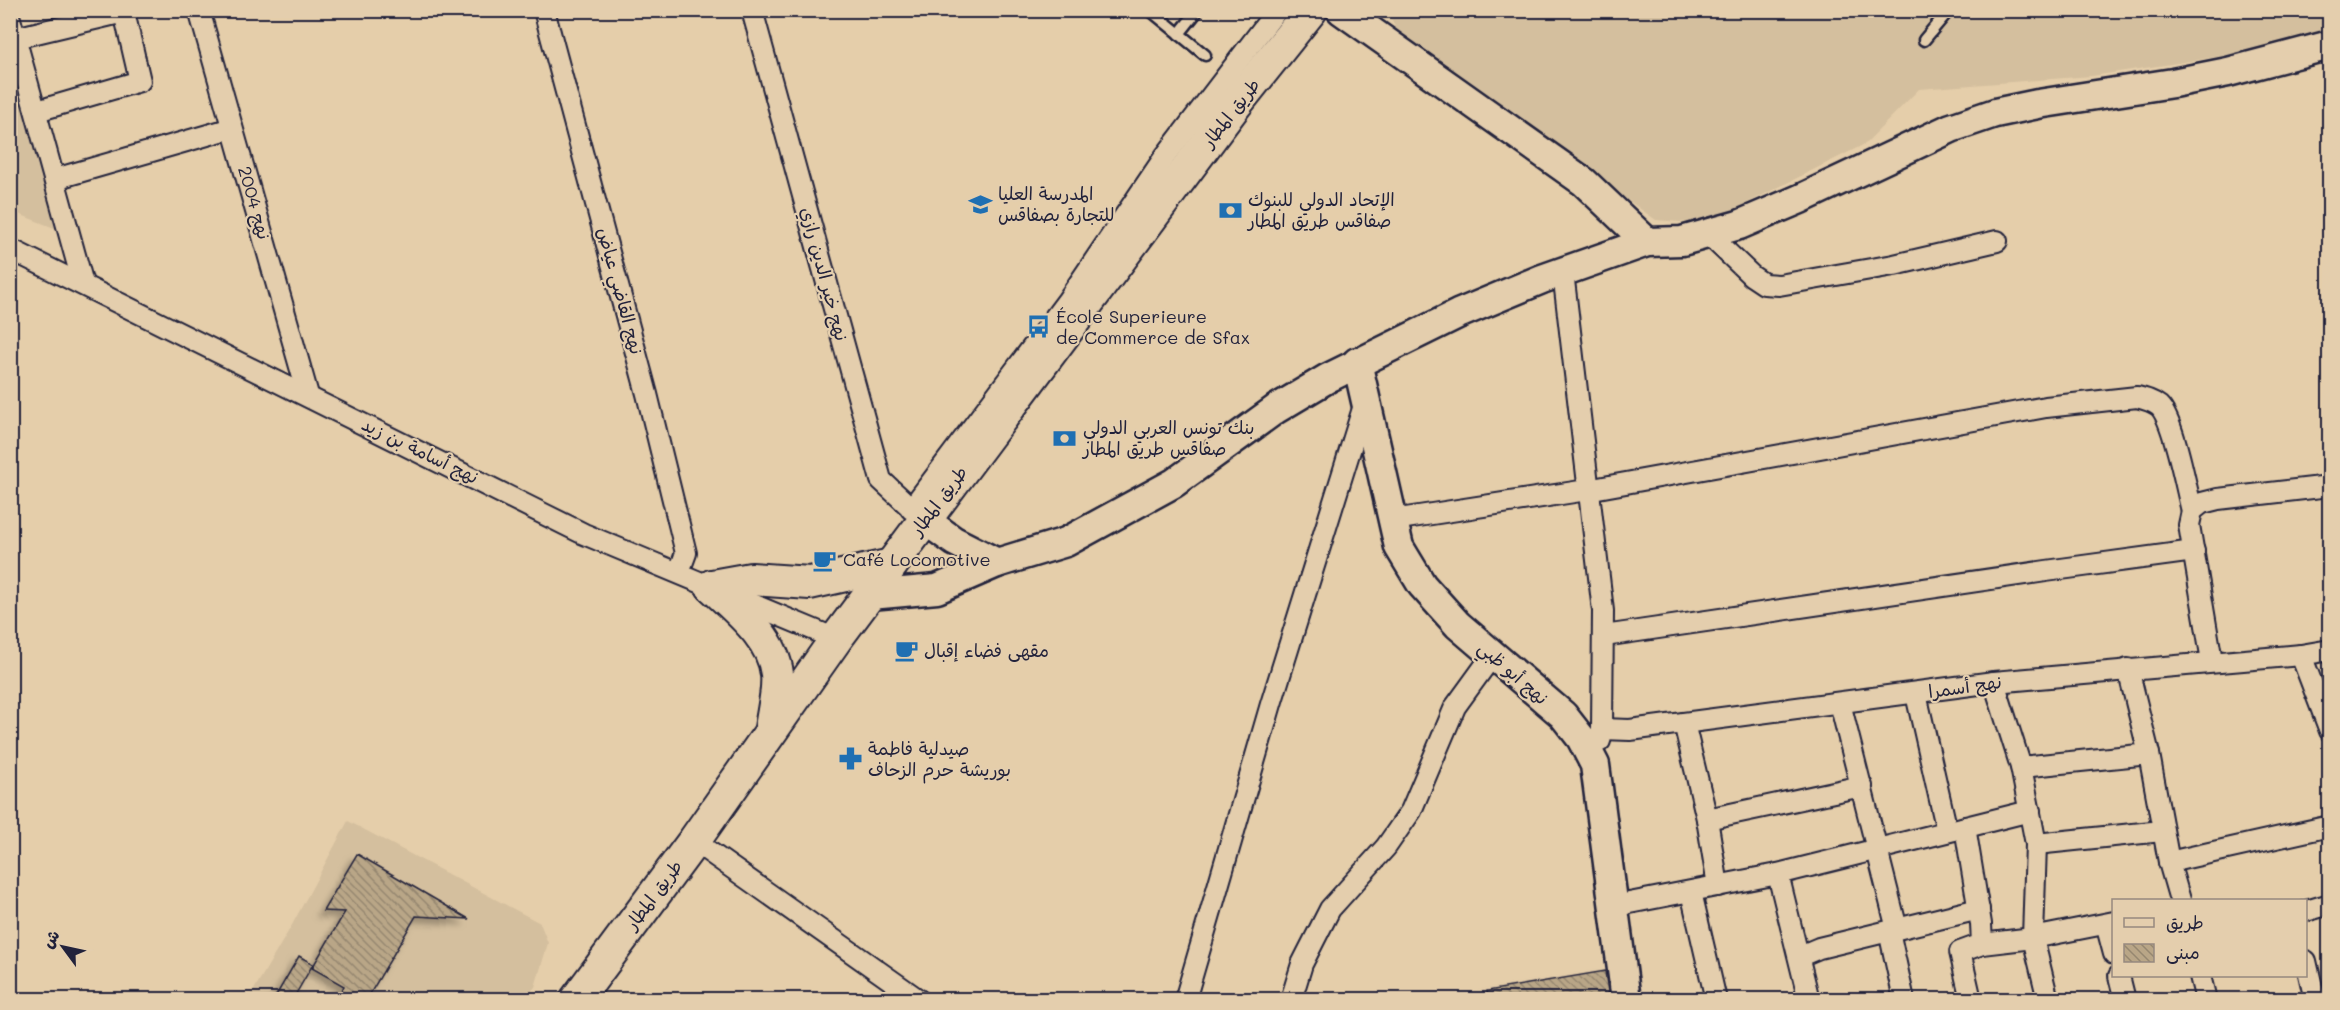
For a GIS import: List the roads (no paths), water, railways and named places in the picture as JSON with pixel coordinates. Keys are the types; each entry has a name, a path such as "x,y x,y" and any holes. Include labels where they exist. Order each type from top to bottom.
{"main road":[{"name":"طريق المطار","path":"576,999 694,841 836,639 870,595 891,565 918,515 1311,10"},
{"path":"1341,10 1584,182 1647,242"},
{"path":"870,595 937,589 997,563 1066,542 1174,483 1276,409 1357,362 1518,288 1647,242 1682,241 1709,235 1800,199 1951,128 1995,113 2228,72 2330,45"},
{"name":"نهج أبو ظبي","path":"1357,362 1399,547 1422,585 1458,626 1563,715 1581,738 1595,765 1626,999"},
{"path":"918,515 954,540 997,563"},
{"path":"712,586 751,579 810,583 891,565"},
{"path":"712,586 752,625 772,657 777,674 771,730"}],"street":[{"name":"نهج 2004","path":"199,10 308,395"},
{"name":"نهج القاضي عياض","path":"544,10 647,394 686,553 679,572"},
{"name":"نهج خير الدين رازي","path":"752,10 881,480 918,515"},
{"path":"918,515 1166,155 1277,10"},
{"path":"36,111 140,81 127,11 13,29 83,284"},
{"path":"55,179 232,128"},
{"path":"1709,235 1752,276 1764,284 1779,285 1894,265 1997,241"},
{"name":"نهج أسامة بن زيد","path":"10,249 584,534 836,639"},
{"path":"1563,272 1603,611 1602,729 1595,765"},
{"path":"1185,999 1271,704 1366,396"},
{"path":"1393,520 1587,489 2046,407 2137,397 2149,400 2161,407 2170,424 2192,511 2189,525 2212,661"},
{"path":"2192,511 2202,503 2218,499 2330,486"},
{"path":"1604,636 2194,551"},
{"name":"نهج أسمرا","path":"1602,729 1630,730 1994,682 2212,661 2301,655 2330,650"},
{"path":"2301,655 2330,731"},
{"path":"1291,999 1302,964 1330,909 1386,847 1411,811 1455,707 1492,656"},
{"path":"2128,669 2149,754 2162,831 2180,899"},
{"path":"1994,682 2021,767 2036,844 2033,938 2048,999"},
{"path":"1916,694 1979,909 1982,944"},
{"path":"1840,703 1877,849 1904,999"},
{"path":"1684,723 1707,819 1718,886"},
{"path":"2021,767 2149,754"},
{"path":"1707,819 1862,786"},
{"path":"1614,906 1778,874 2030,811"},
{"path":"2169,862 2330,826"},
{"path":"2036,844 2162,831"},
{"path":"694,841 919,999"},
{"path":"1778,874 1809,999"},
{"path":"1691,892 1716,999"},
{"path":"2307,911 2330,904"},
{"path":"1800,956 1819,948 1979,909"},
{"path":"1971,999 1960,952 1982,944 2033,938 2110,923 2112,938"},
{"path":"2307,965 2315,999"},
{"path":"2120,977 2125,999"},
{"path":"2200,977 2206,999"}],"lane":[{"path":"1150,10 1206,55"},
{"path":"1179,34 1198,10"},
{"path":"1924,40 1949,10"}],"place":[{"name":"المدرسة العليا للتجارة بصفاقس","path":"980,204"},
{"name":"الإتحاد الدولي للبنوك صفاقس طريق المطار","path":"1230,210"},
{"name":"École Superieure de Commerce de Sfax","path":"1038,327"},
{"name":"بنك تونس العربي الدولي صفاقس طريق المطار","path":"1065,438"},
{"name":"Café Locomotive","path":"825,560"},
{"name":"مقهى فضاء إقبال","path":"906,651"},
{"name":"صيدلية فاطمة بوريشة حرم الزحاف","path":"850,759"}]}
